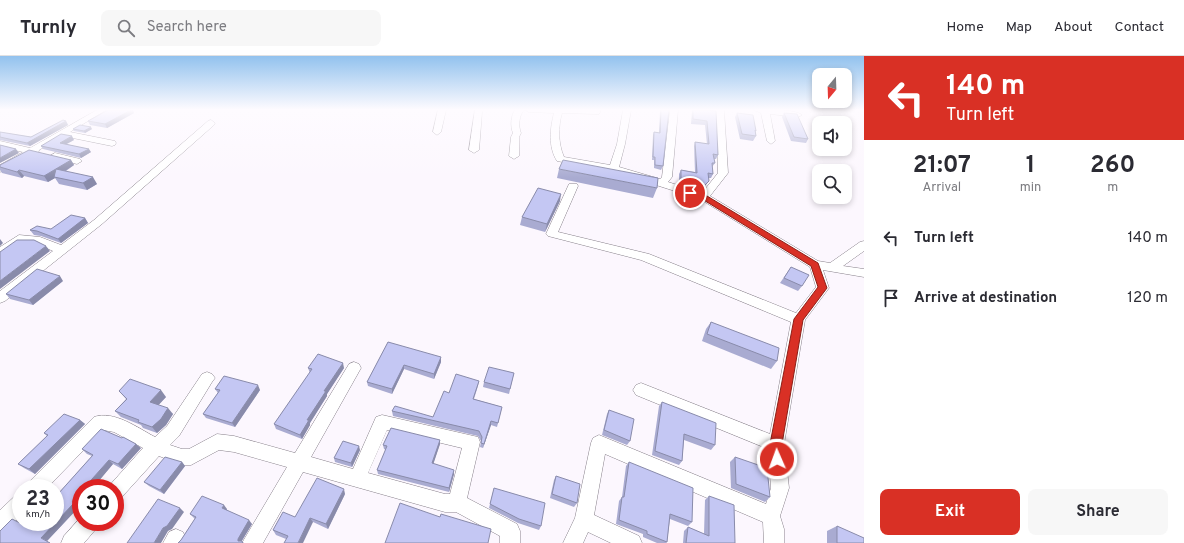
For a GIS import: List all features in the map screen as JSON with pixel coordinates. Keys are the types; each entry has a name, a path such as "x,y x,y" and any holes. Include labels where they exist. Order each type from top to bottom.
{"street":[{"path":"0,169 62,133 112,143"},
{"path":"0,298 63,250 154,174 200,133"},
{"path":"474,150 476,133"},
{"path":"514,156 515,137 517,133"},
{"path":"556,133 557,153 560,159 614,168 704,197 815,264 864,273"},
{"path":"614,168 624,133"},
{"path":"660,184 666,177 671,133"},
{"path":"704,197 723,173 721,133"},
{"path":"769,133 771,141"},
{"path":"0,144 77,161"},
{"path":"573,186 552,234 645,257 798,319"},
{"path":"0,252 20,239 40,241 63,250"},
{"path":"832,267 864,246"},
{"path":"774,543 774,529 771,516 780,488 776,444 798,319 823,288 815,264"},
{"path":"252,543 354,368"},
{"path":"124,482 143,460 173,431 208,378"},
{"path":"641,390 776,444"},
{"path":"44,479 100,422 116,424 182,457 191,457 217,442 234,444 445,503 457,503 510,531 510,543"},
{"path":"357,479 382,422 472,442 457,503"},
{"path":"573,543 584,520 599,443 771,516"},
{"path":"0,524 12,511"},
{"path":"584,520 632,543"},
{"path":"71,543 81,531"}],"building":[{"path":"0,133 5,133 31,137 39,133 45,133 27,143 0,137"},
{"path":"654,133 667,133 663,166 655,165 655,157 653,157"},
{"path":"708,133 717,133 718,155 713,154 715,163 712,163 713,174 708,173 709,181 705,185 681,180 681,170 697,173 695,142 709,144"},
{"path":"742,133 755,133 756,136"},
{"path":"792,133 805,133 808,139 794,137"},
{"path":"61,134 72,136 60,143 89,149 79,154 41,146"},
{"path":"0,145 16,149 0,158"},
{"path":"29,150 71,160 44,176 19,170 17,172 0,167 0,165"},
{"path":"563,160 658,178 657,188 559,169"},
{"path":"56,169 93,177 83,183 54,177"},
{"path":"538,188 561,194 547,224 522,217"},
{"path":"71,215 85,218 58,239 30,230 37,226 51,229"},
{"path":"17,240 34,240 46,246 0,281 0,252"},
{"path":"791,267 809,275 802,286 784,278"},
{"path":"37,269 60,276 29,300 6,294"},
{"path":"711,322 779,348 777,361 707,334"},
{"path":"388,342 441,357 434,374 404,365 392,389 367,382"},
{"path":"318,354 343,363 324,391 326,391 307,420 309,420 300,435 274,424 312,369 308,368"},
{"path":"489,367 514,373 510,389 484,382"},
{"path":"456,374 479,381 473,399 502,407 498,423 491,421 484,444 481,443 482,437 479,431 392,411 395,406 433,417 444,391 449,393"},
{"path":"224,376 258,385 232,423 203,414 220,390 215,389"},
{"path":"130,379 161,390 150,402 168,408 161,419 152,427 138,422 139,420 115,411 127,399 119,391"},
{"path":"662,402 716,423 715,445 684,434 682,461 655,451"},
{"path":"609,410 634,419 630,441 604,430"},
{"path":"64,414 80,420 29,469 18,464 48,435 44,433"},
{"path":"391,428 440,440 432,463 454,470 449,488 377,470 387,446 383,445"},
{"path":"101,429 122,438 123,437 136,444 118,464 109,460 92,479 72,479 72,505 64,514 64,487 93,455 82,449"},
{"path":"343,441 359,446 351,463 334,458"},
{"path":"165,457 182,462 160,490 144,482"},
{"path":"735,457 767,468 770,497 736,484"},
{"path":"629,462 693,488 692,522 670,514 667,542 647,534 647,531 619,520"},
{"path":"556,476 580,484 577,503 552,494"},
{"path":"317,478 344,489 326,524 310,518 298,543 284,543 288,536 273,530 283,512 295,517"},
{"path":"494,488 545,503 541,526 519,519 490,504"},
{"path":"202,496 224,505 222,508 249,520 238,539 238,541 242,541 243,543 178,543 196,517 190,514"},
{"path":"709,496 734,505 735,543 686,543 688,527 709,536"},
{"path":"158,499 180,508 167,526 163,528 154,543 127,543"},
{"path":"400,503 440,517 441,514 491,529 488,543 385,543"},
{"path":"12,519 12,531 48,531 41,538 50,543 0,543 0,531"},
{"path":"837,526 864,538 864,543 837,543"}],"route":[{"path":"690,193 704,197 815,264 823,288 798,319 776,444 777,459"}]}
